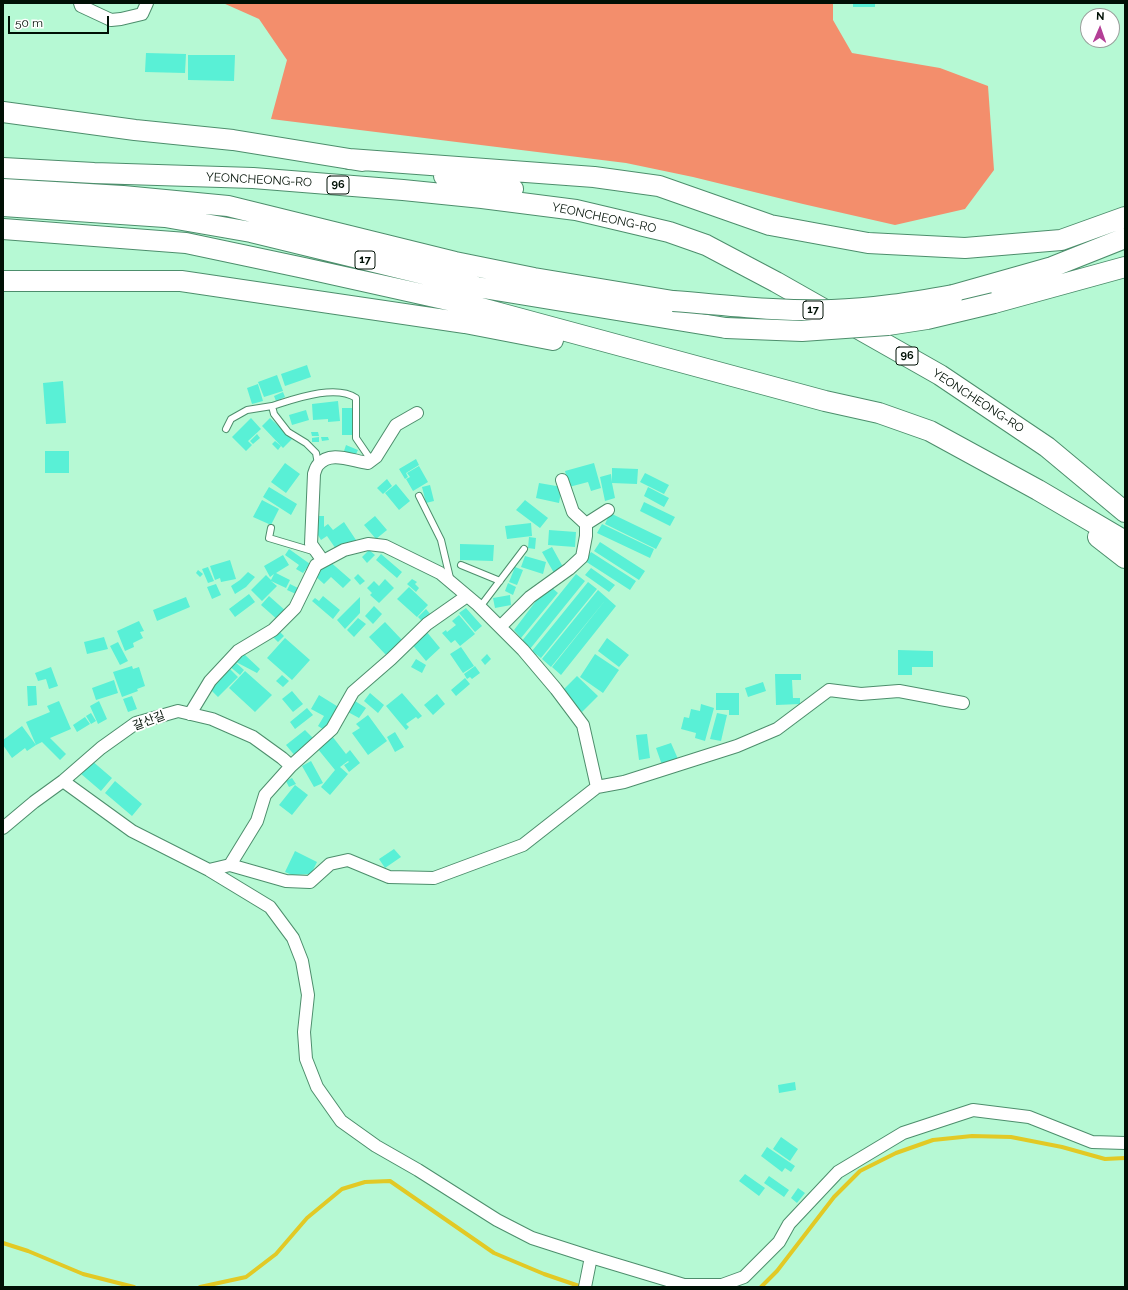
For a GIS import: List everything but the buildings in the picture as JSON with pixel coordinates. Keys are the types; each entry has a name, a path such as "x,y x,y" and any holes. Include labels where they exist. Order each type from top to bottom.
{"highway":[{"path":"3,112 135,130 233,140 349,159 588,205 669,232"},
{"path":"349,159 594,177 659,186 770,225 868,243 965,248 1061,240 1125,217"},
{"name":"YEONCHEONG-RO","path":"3,168 94,173 253,178 403,190 576,210 669,232 706,245 940,375 1047,447 1125,512"},
{"name":"17","path":"3,189 123,196 228,206 455,262 534,278 673,301 773,310 832,310 892,305 953,295 1052,267 1125,238"},
{"name":"17","path":"3,206 165,217 251,232 477,287 726,328 802,331 888,325 927,319 994,303 1125,267"},
{"path":"3,229 186,243 466,304 879,414 930,431 1038,490 1125,541"},
{"path":"3,282 181,281 466,323 718,372"},
{"path":"1047,447 1125,498"},
{"path":"1038,490 1125,558"}],"street":[{"path":"80,3 81,6 111,20 142,14 147,3"},
{"path":"320,557 311,544 314,474 318,464 329,458 340,457 368,463 376,457 396,424 417,413"},
{"path":"500,627 530,597 569,569 582,557 586,536 586,524 573,512 562,480"},
{"path":"586,524 608,510"},
{"path":"190,714 210,681 238,651 273,630 295,608 320,557 368,544 386,546 440,573 480,607 523,650 556,689 583,725 597,787"},
{"path":"230,865 257,821 264,795 291,766 332,729 353,692 391,659 427,624 467,596"},
{"path":"209,870 230,865 286,880 310,882 330,864 348,860 389,877 434,878 523,844 597,787 624,782 737,746 777,729 829,690 861,694 899,691 963,703 940,699"},
{"name":"갈산길","path":"3,828 34,802 63,782 101,748 136,723 178,711 212,720 253,737 291,766"},
{"path":"63,782 132,831 209,870 270,907 293,938 302,961 308,995 304,1032 306,1058 317,1088 341,1121 376,1146 418,1170 497,1220 532,1238 590,1261 684,1285 722,1285 744,1278 779,1242 789,1224 838,1172 903,1133 973,1110 1029,1117 1092,1142 1125,1143"},
{"path":"584,1287 590,1261"}],"lane":[{"path":"226,429 231,419 247,410 272,406 320,393 337,392 350,394 356,398 356,438 371,460"},
{"path":"272,406 274,414 288,432 306,443 316,453 318,464"},
{"path":"419,496 441,540 450,582"},
{"path":"271,528 269,538 320,557"},
{"path":"480,607 524,549"},
{"path":"461,565 500,581"}],"shaded area":[{"path":"223,3 833,3 833,20 852,53 940,68 988,86 994,170 965,209 895,225 693,177 626,163 271,119 287,60 259,19"}],"waterway":[{"path":"761,1287 777,1271 834,1197 860,1171 896,1153 933,1140 972,1136 1011,1137 1062,1147 1105,1159 1125,1158"},
{"path":"200,1287 246,1277 276,1254 307,1218 342,1189 365,1182 390,1181 494,1253 544,1274 582,1287"},
{"path":"3,1243 28,1251 83,1274 134,1287"}]}
